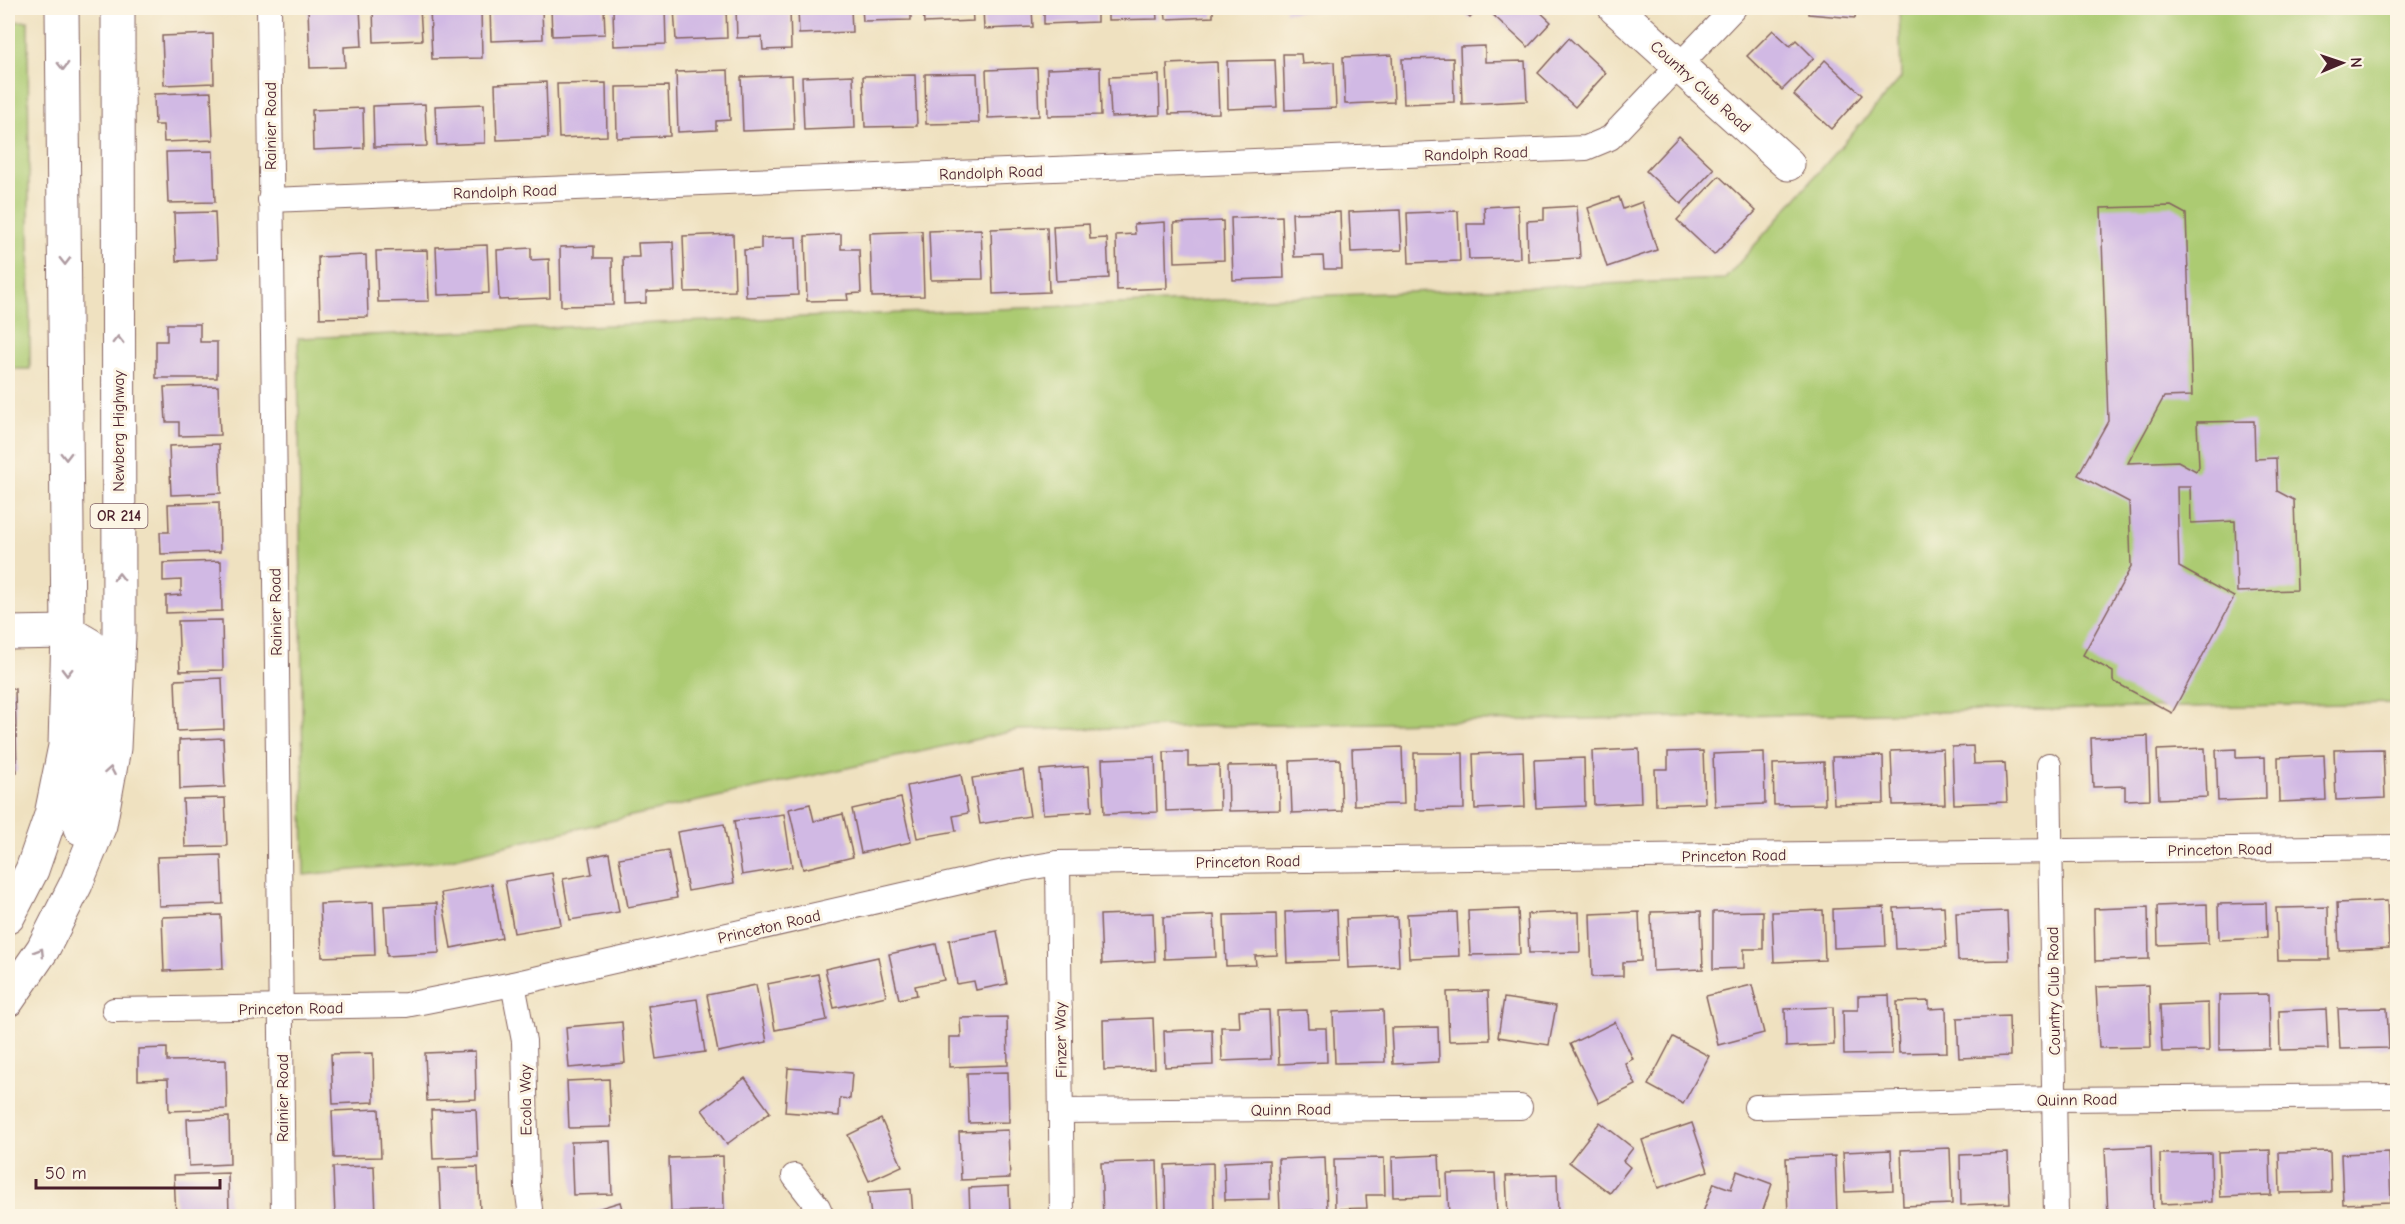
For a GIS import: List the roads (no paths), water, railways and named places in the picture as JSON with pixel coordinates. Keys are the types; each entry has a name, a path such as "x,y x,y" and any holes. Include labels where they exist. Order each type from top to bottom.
{"main road":[{"name":"OR 214","path":"8,917 32,870 51,815 65,746 68,632 62,8"},
{"name":"Newberg Highway","path":"8,1000 43,949 76,884 100,825 114,737 119,636 117,8"},
{"name":"Country Club Road","path":"1615,8 1788,164"},
{"path":"8,633 68,632"},
{"name":"Newberg Highway","path":"68,632 90,645 92,672 90,727 76,884"}],"street":[{"name":"Rainier Road","path":"269,8 283,1216"},
{"name":"Randolph Road","path":"270,200 1586,148 1610,138 1734,8"},
{"name":"Country Club Road","path":"2049,765 2056,1216"},
{"name":"Princeton Road","path":"114,1010 406,1005 513,984 1004,872 1058,863 2397,847"},
{"name":"Finzer Way","path":"1058,863 1062,1216"},
{"name":"Ecola Way","path":"513,984 524,1041 527,1187 531,1216"},
{"name":"Quinn Road","path":"1756,1107 2055,1099 2397,1096"},
{"name":"Quinn Road","path":"1061,1111 1520,1107"},
{"path":"794,1176 818,1207 822,1216"}]}
